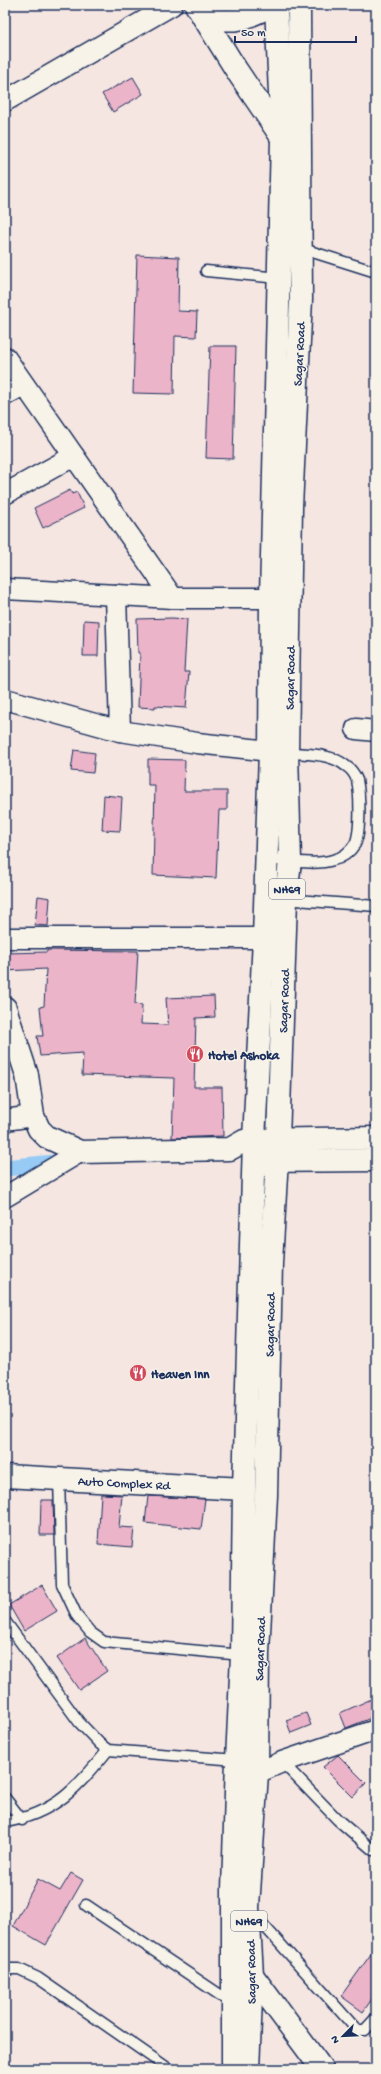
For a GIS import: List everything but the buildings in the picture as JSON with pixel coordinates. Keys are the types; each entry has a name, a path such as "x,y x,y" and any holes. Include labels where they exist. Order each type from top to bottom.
{"main road":[{"path":"200,11 229,21 242,19 273,5"},
{"name":"Sagar Road","path":"233,2069 237,1760 242,1655 244,1488 254,1151 264,938 276,898 290,860 279,752 271,598 282,138 276,5"},
{"name":"Sagar Road","path":"248,2069 252,1975 248,1907 257,1773 258,1653 266,1495 271,1263 278,1140 276,898 266,859 279,752 301,299 298,5"},
{"path":"200,11 282,138 300,161"},
{"path":"5,1008 11,1022 27,1075 32,1116 39,1129 47,1137 80,1152 230,1149 239,1157 278,1140 376,1138"},
{"path":"254,1151 277,1162 376,1160"},
{"name":"Auto Complex Rd","path":"5,1476 244,1488"},
{"path":"252,1975 322,2069"}],"street":[{"path":"5,101 172,5"},
{"path":"5,357 173,598"},
{"path":"5,395 24,385"},
{"path":"5,494 74,456"},
{"path":"5,589 173,598 271,598"},
{"path":"116,595 120,731"},
{"path":"5,699 120,731 197,743 279,752"},
{"path":"356,729 376,731"},
{"path":"5,938 264,938"},
{"path":"5,1120 32,1116"},
{"path":"9,1192 80,1152"},
{"path":"257,1773 282,1762 376,1730"}],"lane":[{"path":"300,248 376,272"},
{"path":"206,271 279,278"},
{"path":"266,859 321,862 334,860 351,850 355,842 358,829 358,788 356,779 351,770 336,760 326,756 279,752"},
{"path":"276,898 376,906"},
{"path":"59,1478 62,1584 77,1616 90,1632 104,1642 242,1655"},
{"path":"5,1621 79,1722 100,1744 108,1750 237,1760"},
{"path":"5,1822 22,1820 41,1813 60,1801 83,1781 108,1750"},
{"path":"282,1762 338,1820 373,1850"},
{"path":"5,1798 22,1820"},
{"path":"86,1905 233,2004"},
{"path":"248,1907 356,2030 365,2030 376,2018"},
{"path":"5,1969 19,1970 38,1978 169,2069"}],"waterway":[{"path":"5,1168 63,1162"}],"place":[{"name":"Hotel Ashoka","path":"195,1054"},
{"name":"Heaven Inn","path":"138,1373"}]}
